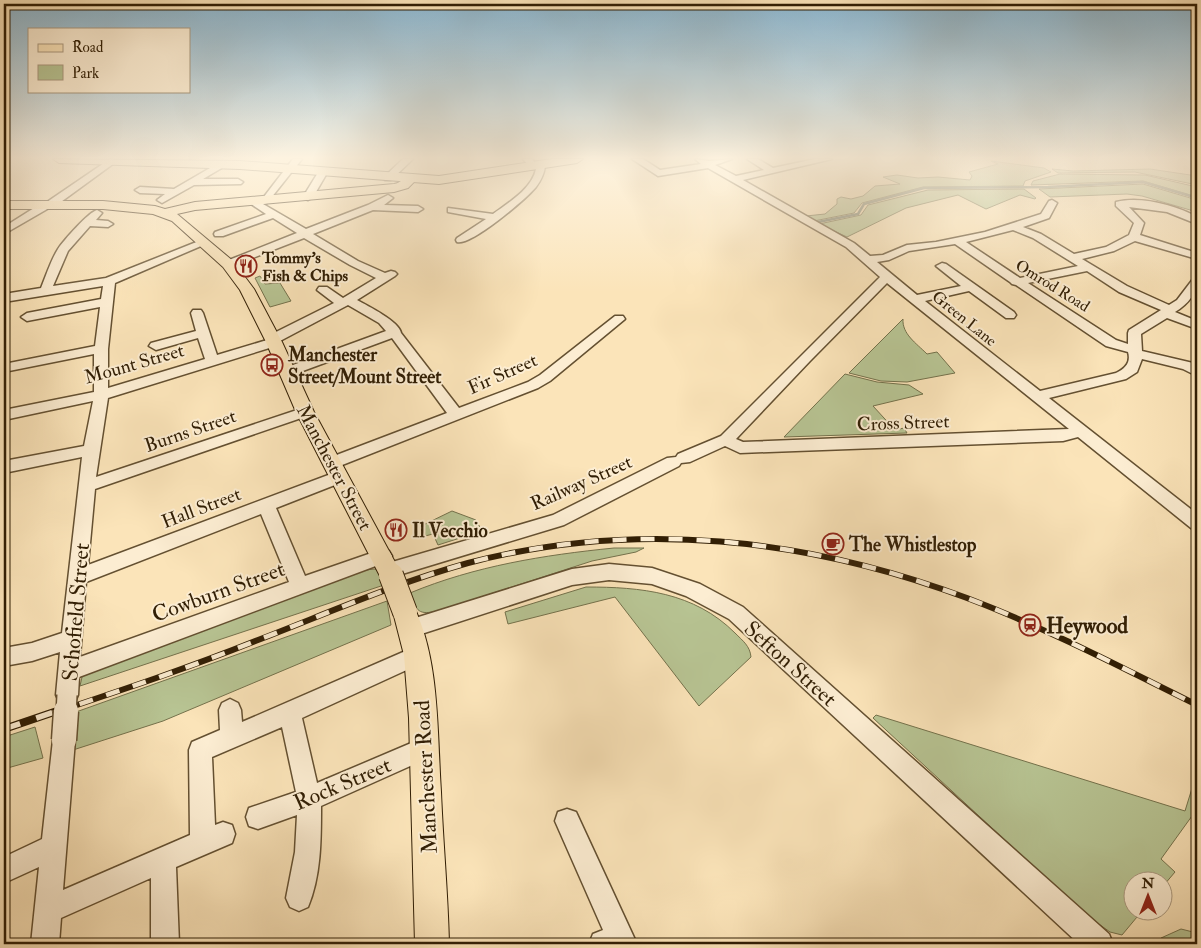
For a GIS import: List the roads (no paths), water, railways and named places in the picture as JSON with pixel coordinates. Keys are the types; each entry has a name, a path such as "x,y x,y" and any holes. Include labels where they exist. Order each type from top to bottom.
{"main road":[{"path":"4,205 125,206 165,213 195,206 238,203"},
{"name":"Manchester Street","path":"165,213 176,218 203,244 228,264 247,289 274,340 305,412 388,567 410,632"},
{"name":"Manchester Road","path":"410,632 425,750 432,944"}],"street":[{"path":"4,231 51,203"},
{"path":"259,203 273,215 307,234"},
{"path":"228,264 372,208 380,203"},
{"path":"461,240 505,212 514,203"},
{"name":"Green Lane","path":"775,203 850,245 887,277 1197,523"},
{"path":"867,260 885,258 907,248 957,241 1014,227 1045,216 1051,203"},
{"path":"1072,258 1110,249 1134,236 1139,223 1132,214 1119,204"},
{"path":"1119,204 1138,204 1164,208 1183,213 1197,221"},
{"path":"372,208 418,209"},
{"path":"452,210 496,218"},
{"path":"45,292 63,250 97,213"},
{"path":"219,234 273,215"},
{"path":"87,223 108,224"},
{"path":"1014,227 1037,236 1123,289 1168,312 1197,324"},
{"name":"Mount Street","path":"4,415 101,395 274,340 389,275 354,263 307,234"},
{"path":"1134,236 1197,256"},
{"name":"Omrod Road","path":"957,241 1016,282 1033,290 1111,343 1134,352 1188,366 1197,372"},
{"path":"4,298 109,281 203,244"},
{"path":"942,266 1010,315"},
{"path":"1016,282 1087,268"},
{"name":"Railway Street","path":"388,567 558,520 679,460 726,440 887,277"},
{"name":"Schofield Street","path":"45,944 64,740 71,639 91,450 101,395 102,349 109,281"},
{"path":"1038,396 1131,372 1135,367 1134,333 1181,303 1197,281"},
{"path":"916,299 971,287"},
{"path":"323,290 383,320 396,332 435,390 456,415"},
{"path":"26,317 106,302"},
{"path":"197,313 212,361"},
{"name":"Fir Street","path":"335,470 456,415 533,385 546,378 618,319"},
{"path":"287,372 396,332"},
{"path":"156,346 203,333"},
{"path":"4,368 102,349"},
{"name":"Burns Street","path":"87,486 305,412"},
{"name":"Cross Street","path":"726,440 740,448 1063,436 1082,431"},
{"path":"4,467 91,450"},
{"name":"Hall Street","path":"78,577 266,505 335,470"},
{"path":"266,505 300,587"},
{"name":"Cowburn Street","path":"68,671 300,587 388,567"},
{"name":"Sefton Street","path":"163,860 213,838 200,750 290,713 410,632 572,577 609,572 652,576 693,590 736,613 1099,944"},
{"path":"4,657 32,652 71,639"},
{"path":"230,710 232,737"},
{"path":"290,713 309,799 308,852 299,898"},
{"name":"Rock Street","path":"258,817 309,799 416,752 425,750"},
{"path":"567,821 616,943"},
{"path":"4,870 54,847"},
{"path":"48,910 163,860 165,944"}],"waterway":[{"path":"818,222 858,214 864,204 867,203"}],"railway":[{"path":"53,713 207,660 388,589 468,563 531,549 594,541 657,539 720,542 783,549 845,561 906,577 967,598 1026,622 1197,705"},
{"path":"4,729 57,711"}],"place":[{"name":"Tommy's Fish & Chips","path":"246,266"},
{"name":"Manchester Street/Mount Street","path":"272,365"},
{"name":"Il Vecchio","path":"396,530"},
{"name":"The Whistlestop","path":"833,544"},
{"name":"Heywood","path":"1030,625"}]}
